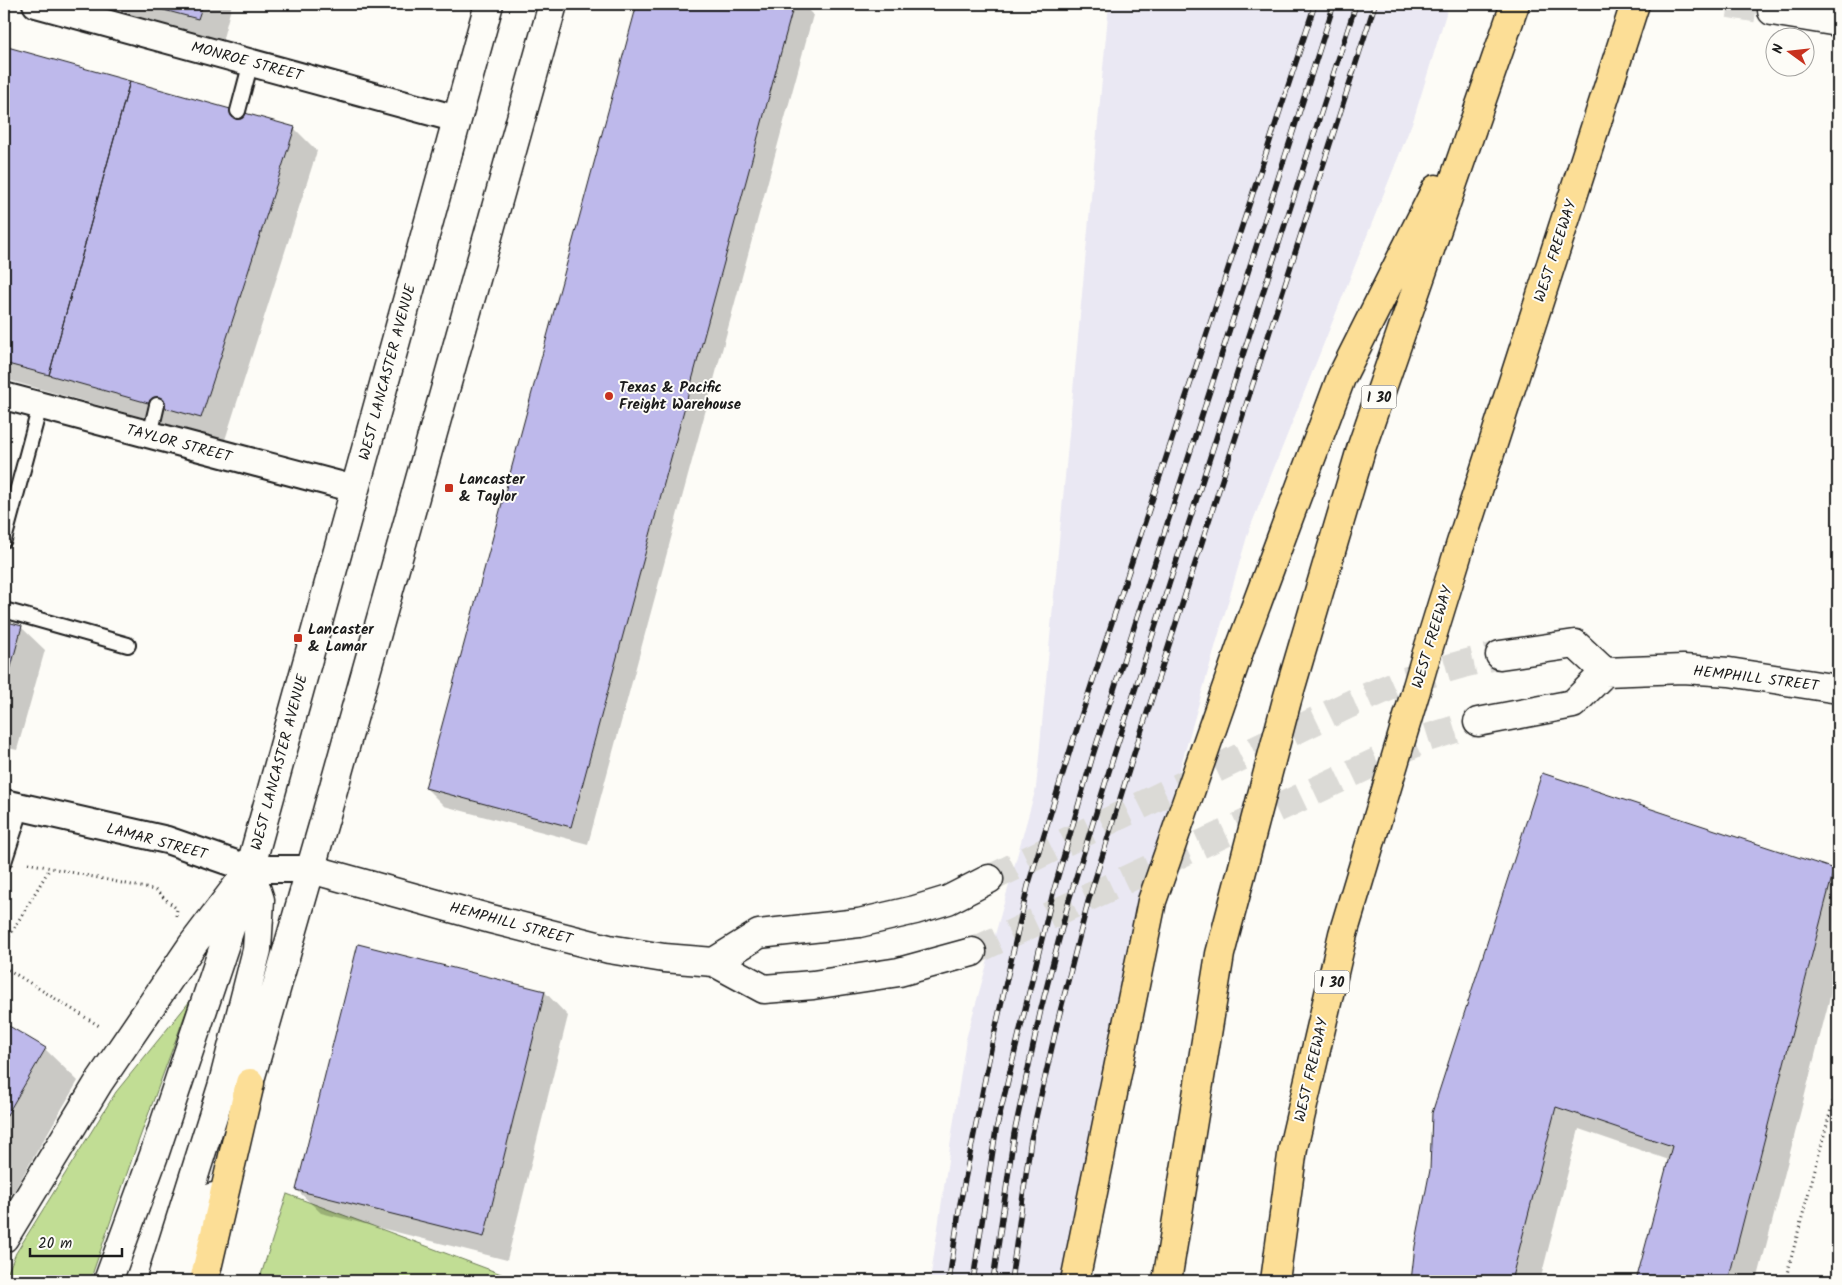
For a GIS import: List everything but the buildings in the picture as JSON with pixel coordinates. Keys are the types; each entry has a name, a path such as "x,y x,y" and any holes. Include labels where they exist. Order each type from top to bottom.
{"highway":[{"name":"I 30","path":"1167,1281 1220,954 1287,700 1362,446 1515,4"},
{"name":"WEST FREEWAY","path":"1275,1281 1294,1148 1343,934 1460,546 1635,4"},
{"path":"1075,1281 1152,901 1242,642 1341,378 1482,96"},
{"path":"204,1281 250,1082"}],"main road":[{"name":"WEST LANCASTER AVENUE","path":"108,1281 154,1155 250,868 489,4"},
{"path":"185,1281 250,1082 553,4"},
{"path":"1772,11 1838,22"},
{"path":"1478,722 1572,704 1606,672 1575,644 1500,654"},
{"name":"HEMPHILL STREET","path":"1606,672 1683,669 1729,672 1838,689"},
{"path":"4,1238 99,1082 193,944 250,868"},
{"path":"161,1281 222,1087 257,950 260,900 250,868"},
{"name":"HEMPHILL STREET","path":"311,869 491,919 610,949 664,958 714,962 764,989 822,984 899,972 972,952"},
{"path":"714,962 759,934 859,923 915,910 948,900 989,879"}],"street":[{"name":"MONROE STREET","path":"36,4 458,118"},
{"name":"TAYLOR STREET","path":"4,396 355,489"},
{"name":"LAMAR STREET","path":"13,805 167,840 250,868 311,869"}],"lane":[{"path":"238,111 251,62"},
{"path":"150,435 157,405"},
{"path":"4,540 40,406"},
{"path":"4,610 128,645"},
{"path":"4,860 13,805"}],"path":[{"path":"4,860 155,890 177,909"},
{"path":"4,945 50,868"},
{"path":"4,967 103,1028"},
{"path":"1785,1281 1838,1083"}],"shaded area":[{"path":"1109,4 1449,4 1414,118 1248,533 1127,952 1065,1281 930,1281 966,1039 1036,788"}],"green space":[{"path":"190,1001 133,1156 90,1281 4,1281 16,1253 116,1092"},
{"path":"287,1194 520,1281 259,1281"}],"tunnel":[{"path":"1729,4 1772,11"},
{"path":"989,879 1348,705 1401,682 1500,655"},
{"path":"972,952 1427,738 1478,722"}],"railway":[{"path":"949,1281 960,1204 992,1044 1028,886 1072,744 1315,4"},
{"path":"973,1281 996,1130 1053,893 1093,755 1334,4"},
{"path":"993,1281 1014,1134 1041,1009 1069,900 1356,4"},
{"path":"1011,1281 1031,1139 1059,1016 1088,902 1375,4"}],"place":[{"name":"Texas & Pacific Freight Warehouse","path":"609,396"},
{"name":"Lancaster & Taylor","path":"449,488"},
{"name":"Lancaster & Lamar","path":"298,638"}]}
